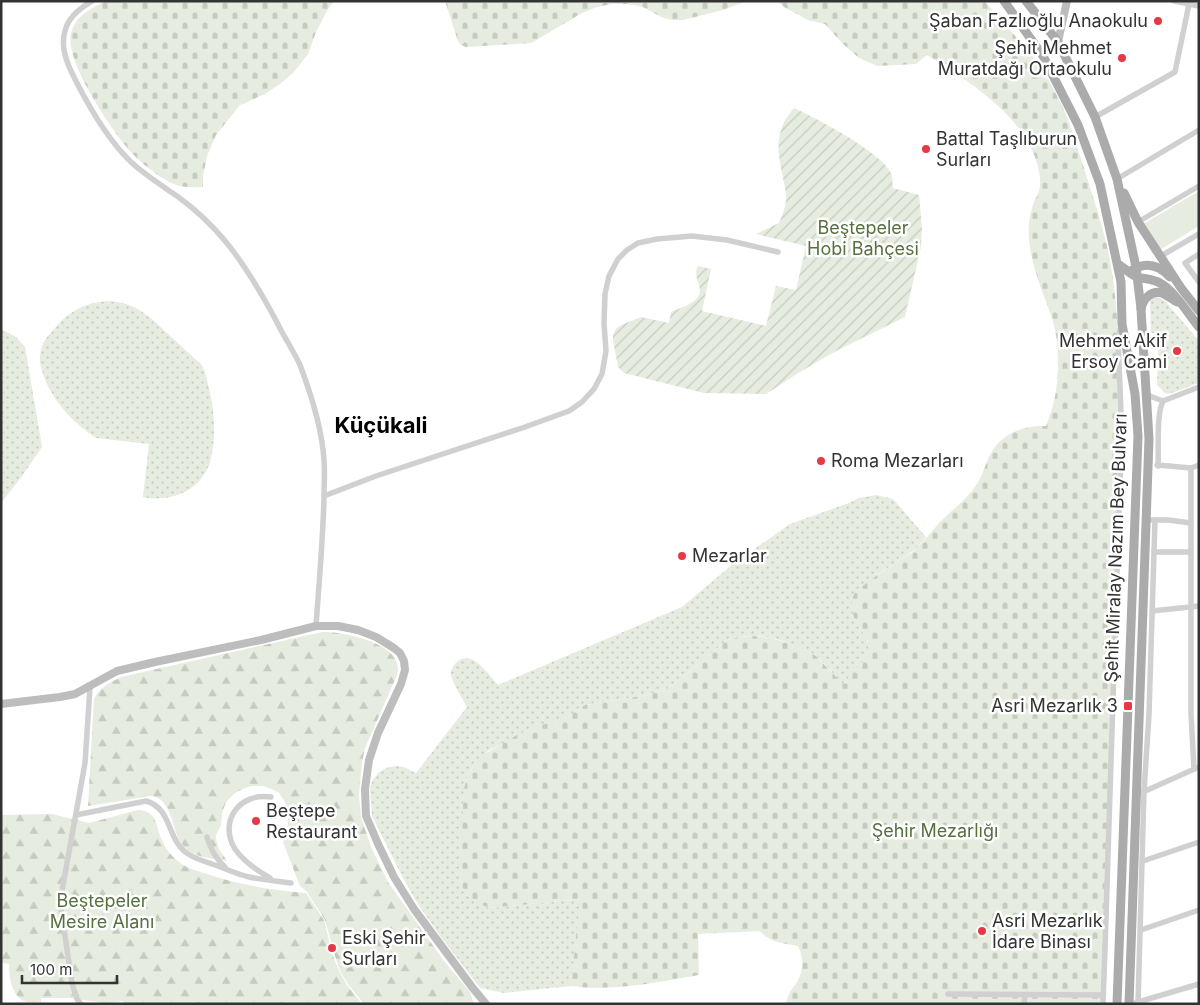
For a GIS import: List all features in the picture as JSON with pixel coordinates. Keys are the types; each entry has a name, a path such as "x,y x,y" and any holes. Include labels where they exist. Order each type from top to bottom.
{"main road":[{"name":"Şehit Miralay Nazım Bey Bulvarı","path":"1004,1 1043,56 1078,125 1100,184 1118,264 1121,282 1122,324 1135,394 1138,436 1117,1004"},
{"name":"Şehit Miralay Nazım Bey Bulvarı","path":"1026,1 1058,42 1095,117 1117,179 1141,309 1149,424 1150,520 1134,1003"},
{"path":"1117,179 1138,222 1181,288"},
{"path":"1118,264 1162,284 1170,290 1199,327"},
{"path":"1121,282 1147,265 1156,267 1165,271 1199,311"},
{"path":"1141,309 1145,299 1158,292 1182,305"}],"street":[{"path":"92,1 83,6 68,23 65,31 64,53 68,65 98,119 113,143 131,162 205,219 226,242 272,312 299,363 316,413 324,460 321,567 316,626"},
{"path":"1058,42 1067,1"},
{"path":"1174,1 1199,6"},
{"path":"1095,117 1175,72 1189,4"},
{"path":"1117,179 1199,130"},
{"path":"1138,222 1199,186"},
{"path":"1161,256 1199,234"},
{"path":"324,496 376,476 569,411 582,402 594,390 602,374 606,351 604,323 605,294 609,276 618,260 627,250 638,243 657,239 692,236 727,240 778,252"},
{"path":"1199,254 1185,264 1199,282"},
{"path":"1102,1004 1121,450 1118,338 1122,324"},
{"path":"1147,395 1163,401 1199,387"},
{"path":"1158,466 1160,415 1163,401"},
{"path":"1148,465 1191,468 1199,465"},
{"path":"1140,793 1196,768 1191,714 1191,468"},
{"path":"1191,522 1150,520 1154,552 1149,714 1140,793 1143,861 1141,930 1134,1003 1199,984"},
{"path":"1191,541 1199,538"},
{"path":"1154,552 1191,552"},
{"path":"1152,611 1199,606"},
{"path":"1,704 60,698 90,687 117,671 261,640 316,626 338,626 358,630 376,637 394,648 400,653 404,661 405,670 402,684 378,733 369,760 365,789 366,816 394,877 414,909 486,1004"},
{"path":"1191,644 1199,643"},
{"path":"1191,678 1199,677"},
{"path":"80,1004 72,983 60,902 85,763 90,687"},
{"path":"1191,714 1199,713"},
{"path":"271,797 254,797 243,802 232,814 229,826 230,837 235,849 252,867 273,880"},
{"path":"76,815 146,801 153,803 162,812 179,846 194,858 247,877 291,883"},
{"path":"207,837 211,850 218,861 228,870"},
{"path":"1143,861 1199,842"},
{"path":"1141,930 1199,910"},
{"path":"948,994 1103,995"},
{"path":"1024,995 1024,1004"}],"green space":[{"path":"106,1 334,1 316,32 308,54 294,72 265,94 240,105 216,135 207,156 203,187 194,187 181,186 169,182 148,168 134,155 112,128 82,77 71,46 71,34 76,22 80,18 89,10"},
{"path":"445,1 747,1 723,10 683,20 661,17 639,6 612,4 582,13 531,43 466,47 458,41"},
{"name":"Şehir Mezarlığı","path":"777,1 984,1 1022,44 1047,78 1064,109 1075,138 1108,248 1117,316 1119,354 1120,411 1102,1004 786,1004 790,992 801,973 802,960 800,950 798,946 768,938 760,931 698,934 699,975 619,987 587,988 571,986 580,899 490,908 479,904 470,897 463,888 459,878 464,788 468,775 483,755 517,735 567,717 585,705 662,691 676,683 727,640 740,637 771,638 798,646 816,656 843,684 847,683 848,678 866,658 868,653 867,640 853,614 852,601 855,593 914,551 968,495 978,483 989,457 999,442 1021,429 1046,426 1048,421 1057,384 1056,336 1034,268 1030,249 1030,217 1039,191 1040,180 1032,149 1021,131 984,94 927,55 916,64 877,66 859,58 825,24 808,20"},
{"name":"Beştepeler Hobi Bahçesi","path":"794,108 847,136 875,155 891,173 893,188 919,195 922,229 921,247 905,317 836,351 766,394 704,393 624,373 618,367 613,340 616,329 641,317 669,323 671,312 686,306 699,296 700,291 696,276 698,266 711,269 702,311 766,326 776,286 796,290 806,246 756,234 779,223 784,210 786,194 779,158 779,141 783,125"},
{"path":"1199,191 1199,226 1153,254 1138,227"},
{"path":"1160,298 1165,301 1199,341 1199,383 1169,394 1165,393 1157,385 1159,333 1151,333 1150,300"},
{"path":"109,301 127,304 147,315 201,364 206,374 214,419 214,436 210,462 200,481 183,493 164,498 143,497 149,444 96,438 74,421 62,408 47,384 40,357 47,337 72,312 93,303"},
{"path":"1,329 16,337 25,347 42,447 1,503"},
{"path":"876,495 893,499 926,537 916,549 877,575 853,611 859,627 866,637 868,653 865,661 852,672 847,682 843,685 820,659 808,651 784,641 756,636 727,640 676,683 662,691 585,705 567,717 527,731 488,751 475,764 468,775 464,788 461,883 466,892 476,902 490,908 581,899 571,986 504,993 480,988 419,906 372,816 370,787 378,773 386,768 396,766 404,767 416,773 467,707 451,675 455,664 464,658 475,661 498,685 682,607 733,564 790,524 859,498"},
{"path":"322,632 344,634 371,642 392,655 398,664 397,675 365,748 359,795 361,817 371,847 388,882 444,961 470,992 474,1004 364,1004 340,971 325,920 307,892 300,886 283,842 288,825 285,802 279,793 274,790 263,786 251,786 235,793 226,802 216,839 219,849 227,861 202,857 189,851 178,837 165,804 159,799 151,796 88,806 94,699 105,686 121,677"},
{"name":"Beştepeler Mesire Alanı","path":"138,810 153,816 168,850 182,864 194,870 243,884 306,893 324,920 332,953 339,971 362,1004 124,1004 123,1001 105,1003 69,998 41,998 41,1002 30,1002 20,998 12,985 9,964 1,963 1,815 52,814 89,823"}],"place":[{"name":"Şaban Fazlıoğlu Anaokulu","path":"1158,21"},
{"name":"Şehit Mehmet Muratdağı Ortaokulu","path":"1122,58"},
{"name":"Battal Taşlıburun Surları","path":"926,149"},
{"name":"Mehmet Akif Ersoy Cami","path":"1177,351"},
{"name":"Roma Mezarları","path":"821,461"},
{"name":"Mezarlar","path":"682,556"},
{"name":"Asri Mezarlık 3","path":"1128,706"},
{"name":"Beştepe Restaurant","path":"256,821"},
{"name":"Asri Mezarlık İdare Binası","path":"982,931"},
{"name":"Eski Şehir Surları","path":"332,948"}],"district":[{"name":"Küçükali","path":"381,425"}]}
